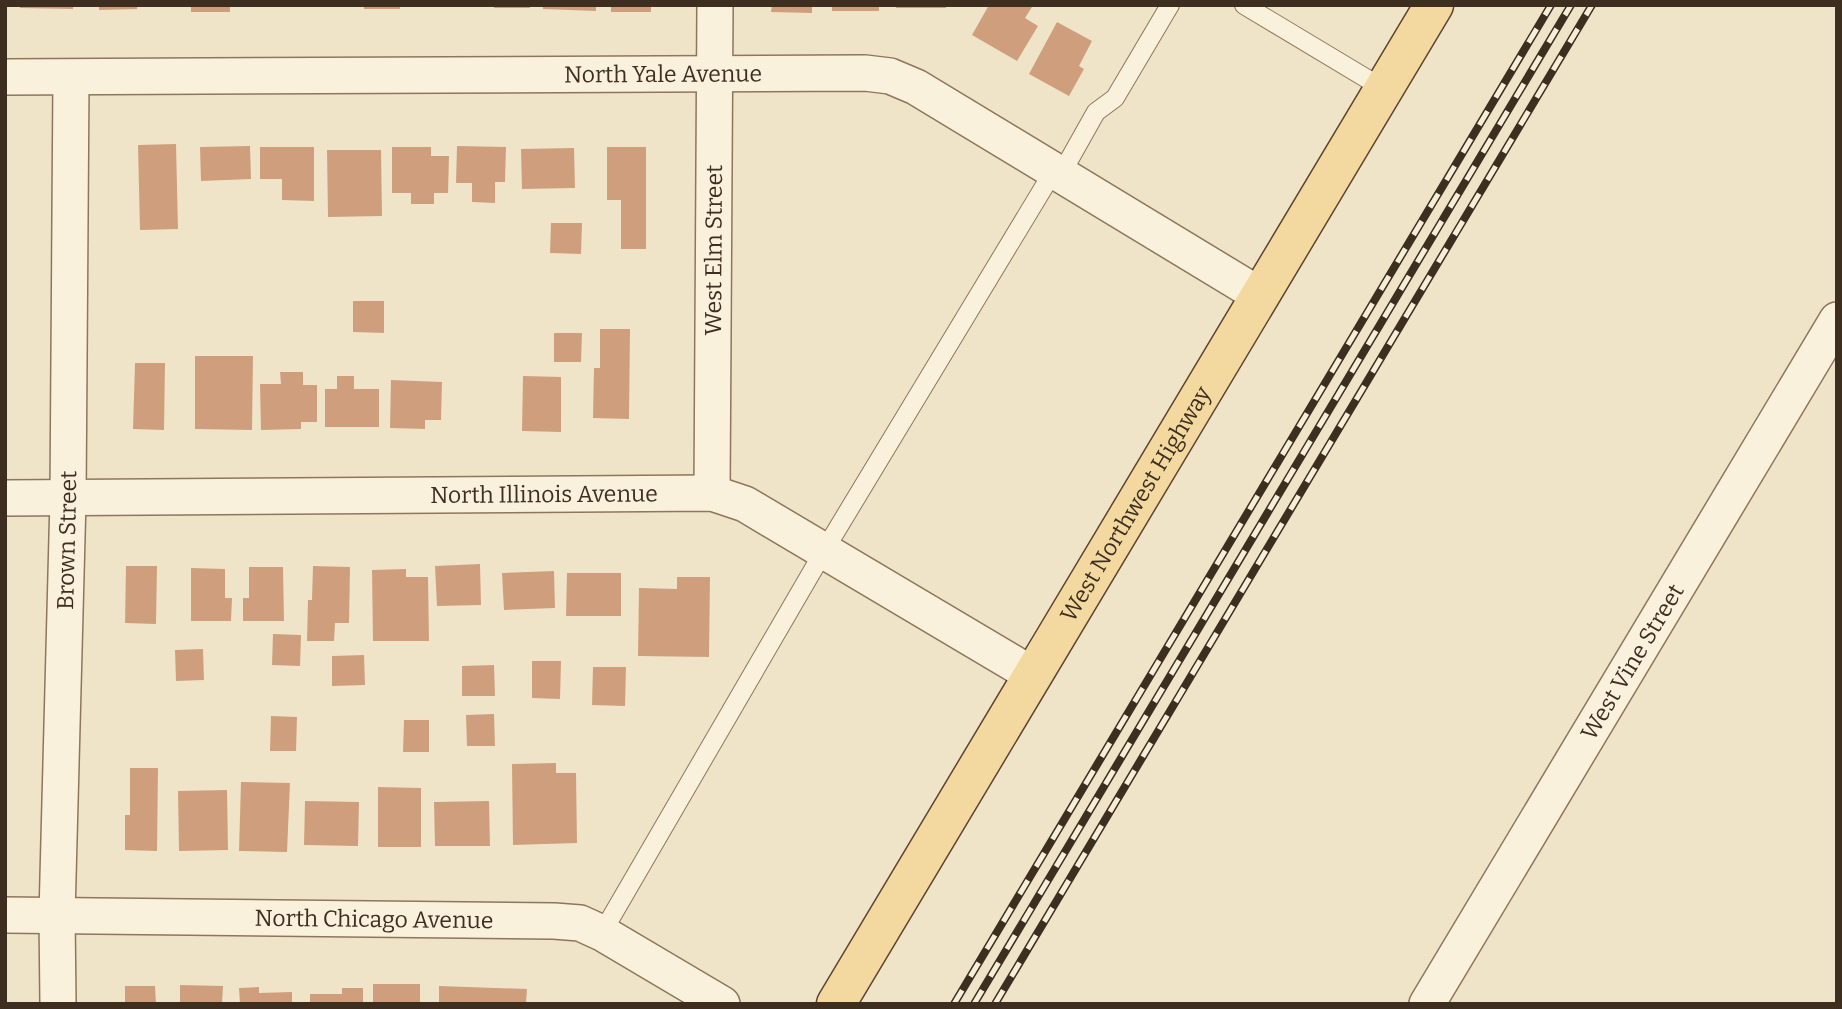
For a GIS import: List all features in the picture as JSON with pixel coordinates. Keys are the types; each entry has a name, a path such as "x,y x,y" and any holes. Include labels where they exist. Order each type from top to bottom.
{"main road":[{"name":"West Northwest Highway","path":"836,1004 1434,5"}],"street":[{"name":"West Elm Street","path":"712,493 717,75 715,5"},
{"name":"North Yale Avenue","path":"5,77 865,73 890,76 916,87 1261,296"},
{"name":"Brown Street","path":"58,1004 57,915 68,499 71,78"},
{"name":"West Vine Street","path":"1427,1004 1837,320"},
{"name":"North Illinois Avenue","path":"5,498 712,493 745,504 1033,675"},
{"name":"North Chicago Avenue","path":"5,915 554,920 580,923 603,933 722,1004"}],"lane":[{"path":"603,933 824,551 1096,112 1115,98 1170,5"},
{"path":"1244,5 1384,89"}],"building":[{"path":"20,5 73,5 73,9 20,8"},
{"path":"99,5 137,5 137,9 99,10"},
{"path":"191,5 230,5 230,12 191,12"},
{"path":"364,5 400,5 400,9 364,9"},
{"path":"494,5 530,5 530,8 494,8"},
{"path":"543,5 596,5 596,11 543,9"},
{"path":"611,5 651,5 651,12 611,12"},
{"path":"772,5 812,5 812,13 771,12"},
{"path":"832,5 879,5 879,11 832,11"},
{"path":"896,5 946,5 946,8 896,8"},
{"path":"989,5 1032,7 1025,18 1038,26 1017,61 972,35"},
{"path":"1057,22 1092,41 1079,66 1084,69 1069,96 1029,74"},
{"path":"176,144 178,229 140,230 138,145"},
{"path":"250,146 251,179 201,181 200,147"},
{"path":"457,146 506,147 505,182 495,182 495,203 472,202 472,183 456,183"},
{"path":"260,147 314,147 314,201 282,200 282,179 260,179"},
{"path":"392,147 431,147 431,156 449,156 448,193 434,193 434,204 411,204 411,193 392,193"},
{"path":"607,147 646,147 646,249 621,249 621,200 607,200"},
{"path":"574,148 575,188 522,189 521,149"},
{"path":"327,150 381,150 382,216 328,217"},
{"path":"551,223 582,223 581,254 550,253"},
{"path":"353,301 384,301 384,333 353,332"},
{"path":"600,329 630,329 629,419 593,418 594,368 600,368"},
{"path":"554,333 582,333 581,362 554,362"},
{"path":"195,356 253,356 252,430 195,429"},
{"path":"135,363 165,363 164,430 133,429"},
{"path":"280,372 303,372 303,385 317,385 317,422 301,422 301,429 261,430 260,384 281,384"},
{"path":"337,376 354,376 354,389 379,389 379,427 325,427 325,389 337,389"},
{"path":"523,376 561,377 561,432 522,431"},
{"path":"391,380 442,382 441,420 425,420 425,429 390,428"},
{"path":"480,564 481,605 437,606 435,566"},
{"path":"126,566 157,566 156,624 125,623"},
{"path":"313,566 350,567 349,623 335,623 334,641 307,641 308,600 312,600"},
{"path":"249,567 283,567 284,621 243,621 243,598 249,598"},
{"path":"191,568 225,569 225,598 232,598 231,621 191,621"},
{"path":"406,569 406,577 428,577 429,641 373,641 372,570"},
{"path":"554,571 555,608 504,610 502,573"},
{"path":"567,573 621,573 621,616 566,616"},
{"path":"677,577 710,577 709,657 638,656 639,588 677,589"},
{"path":"273,634 301,635 300,666 272,665"},
{"path":"203,649 204,680 176,681 175,650"},
{"path":"364,655 365,685 332,686 332,656"},
{"path":"532,661 561,661 560,699 532,698"},
{"path":"494,665 495,696 462,696 462,666"},
{"path":"593,667 626,667 625,706 592,705"},
{"path":"494,714 495,746 467,746 466,715"},
{"path":"271,716 297,717 296,751 270,751"},
{"path":"404,720 429,720 429,752 403,752"},
{"path":"556,763 556,773 576,773 577,843 513,845 512,764"},
{"path":"130,768 158,768 157,851 125,850 125,815 130,815"},
{"path":"241,782 290,783 287,852 239,851"},
{"path":"378,787 421,788 421,847 378,847"},
{"path":"227,790 228,850 179,851 178,791"},
{"path":"305,801 359,802 358,846 304,845"},
{"path":"489,801 490,846 435,846 434,802"},
{"path":"373,984 420,984 420,1004 373,1004"},
{"path":"180,985 223,986 222,1004 180,1004"},
{"path":"125,986 155,986 156,1004 125,1004"},
{"path":"439,986 527,989 526,1004 439,1004"},
{"path":"259,987 259,993 292,992 292,1004 240,1004 239,988"},
{"path":"342,988 363,988 363,1004 310,1004 310,994 342,994"}],"railway":[{"path":"954,1004 1551,5"},
{"path":"974,1004 1571,5"},
{"path":"995,1004 1592,5"}]}
